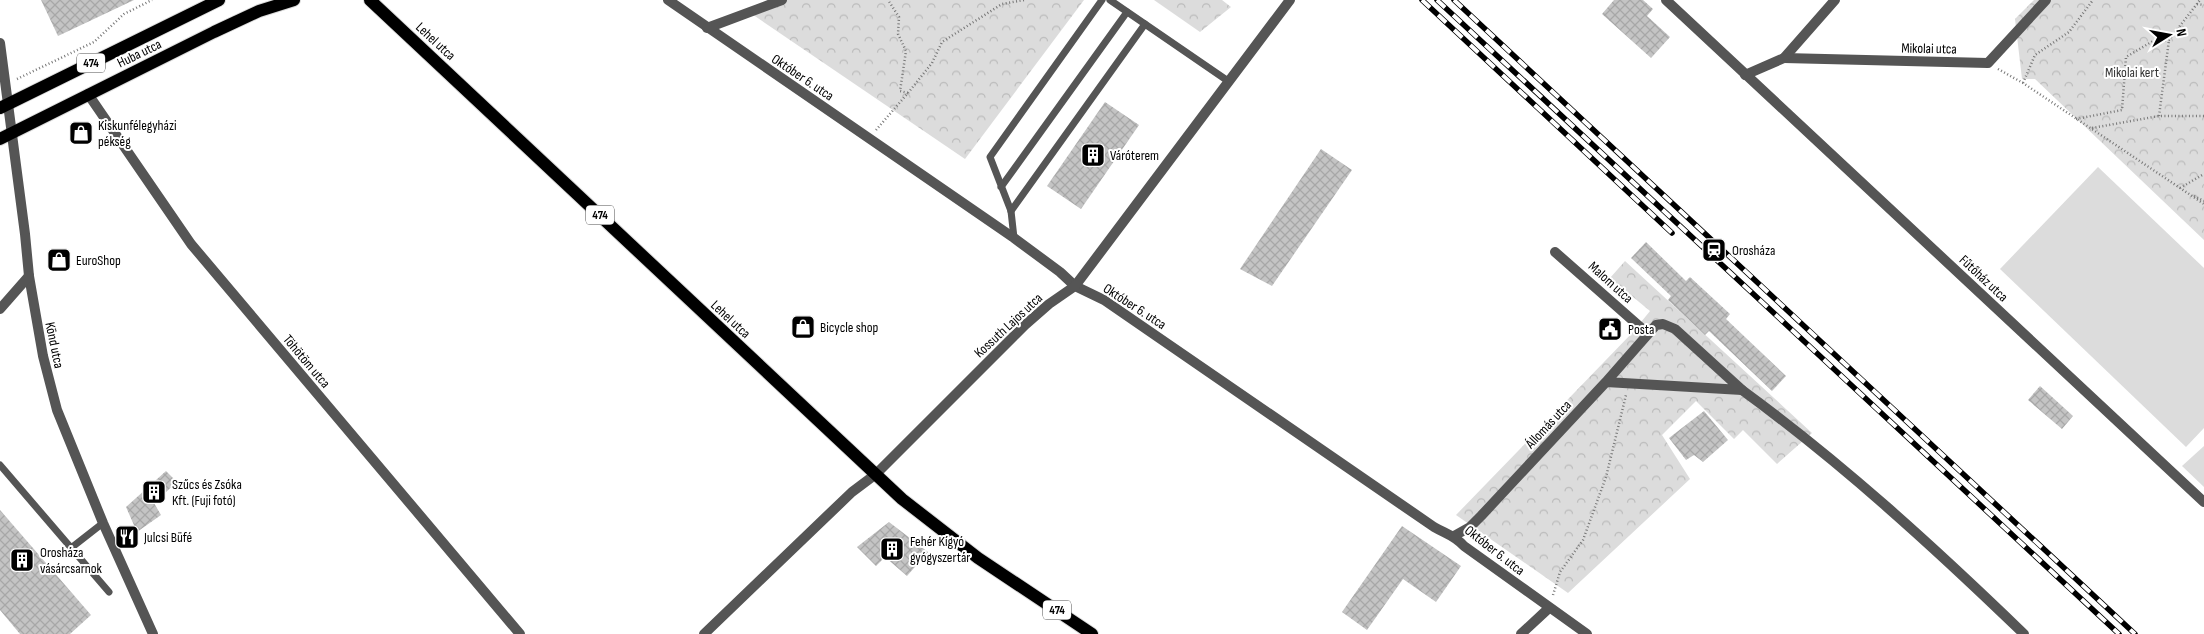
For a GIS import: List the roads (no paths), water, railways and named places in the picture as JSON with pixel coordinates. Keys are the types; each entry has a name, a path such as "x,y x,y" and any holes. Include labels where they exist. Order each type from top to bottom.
{"main road":[{"name":"Huba utca","path":"4,106 219,0"},
{"name":"Huba utca","path":"0,139 259,11 294,0"},
{"name":"Lehel utca","path":"370,0 913,508 978,558 1092,634"}],"street":[{"name":"Október 6. utca","path":"668,0 1014,238 1060,272 1075,286 1104,300 1434,527 1454,536 1464,546 1587,634"},
{"path":"707,28 782,0"},
{"name":"Kossuth Lajos utca","path":"704,634 852,492 876,474 1025,325 1049,304 1075,286 1290,0"},
{"path":"1666,0 1745,75 1784,58 1835,0"},
{"name":"Mikolai utca","path":"1784,58 1988,63 2046,0"},
{"name":"Könd utca","path":"0,43 4,106 12,132 29,276 43,356 57,410 103,523 151,633"},
{"name":"Fűtőház utca","path":"1745,75 2204,502"},
{"name":"Töhötöm utca","path":"88,94 191,244 520,634"},
{"name":"Malom utca","path":"1556,252 1648,333"},
{"path":"0,309 29,276"},
{"name":"Állomás utca","path":"1454,536 1470,527 1481,516 1606,382 1656,325 1663,324 1675,329 1742,390"},
{"path":"1606,382 1629,385 1742,390 1790,425 1854,479 1977,589 2024,634"},
{"path":"1521,634 1549,608"}],"lane":[{"path":"1014,238 1011,211 990,157 1102,0"},
{"path":"1110,0 1228,81"},
{"path":"1002,186 1127,12"},
{"path":"1011,211 1145,24"},
{"path":"0,465 109,592"},
{"path":"71,548 103,523"}],"railway":[{"path":"1422,0 1672,233"},
{"path":"1437,0 2119,634"},
{"path":"1454,0 2135,634"}],"place":[{"name":"Kiskunfélegyházi pékség","path":"81,133"},
{"name":"Váróterem","path":"1093,155"},
{"name":"Orosháza","path":"1714,250"},
{"name":"EuroShop","path":"59,260"},
{"name":"Bicycle shop","path":"803,327"},
{"name":"Posta","path":"1610,329"},
{"name":"Szűcs és Zsóka Kft. (Fuji fotó)","path":"154,492"},
{"name":"Julcsi Büfé","path":"127,537"},
{"name":"Fehér Kígyó gyógyszertár","path":"892,549"},
{"name":"Orosháza vásárcsarnok","path":"22,560"}],"park label":[{"name":"Mikolai kert","path":"2132,72"}]}
